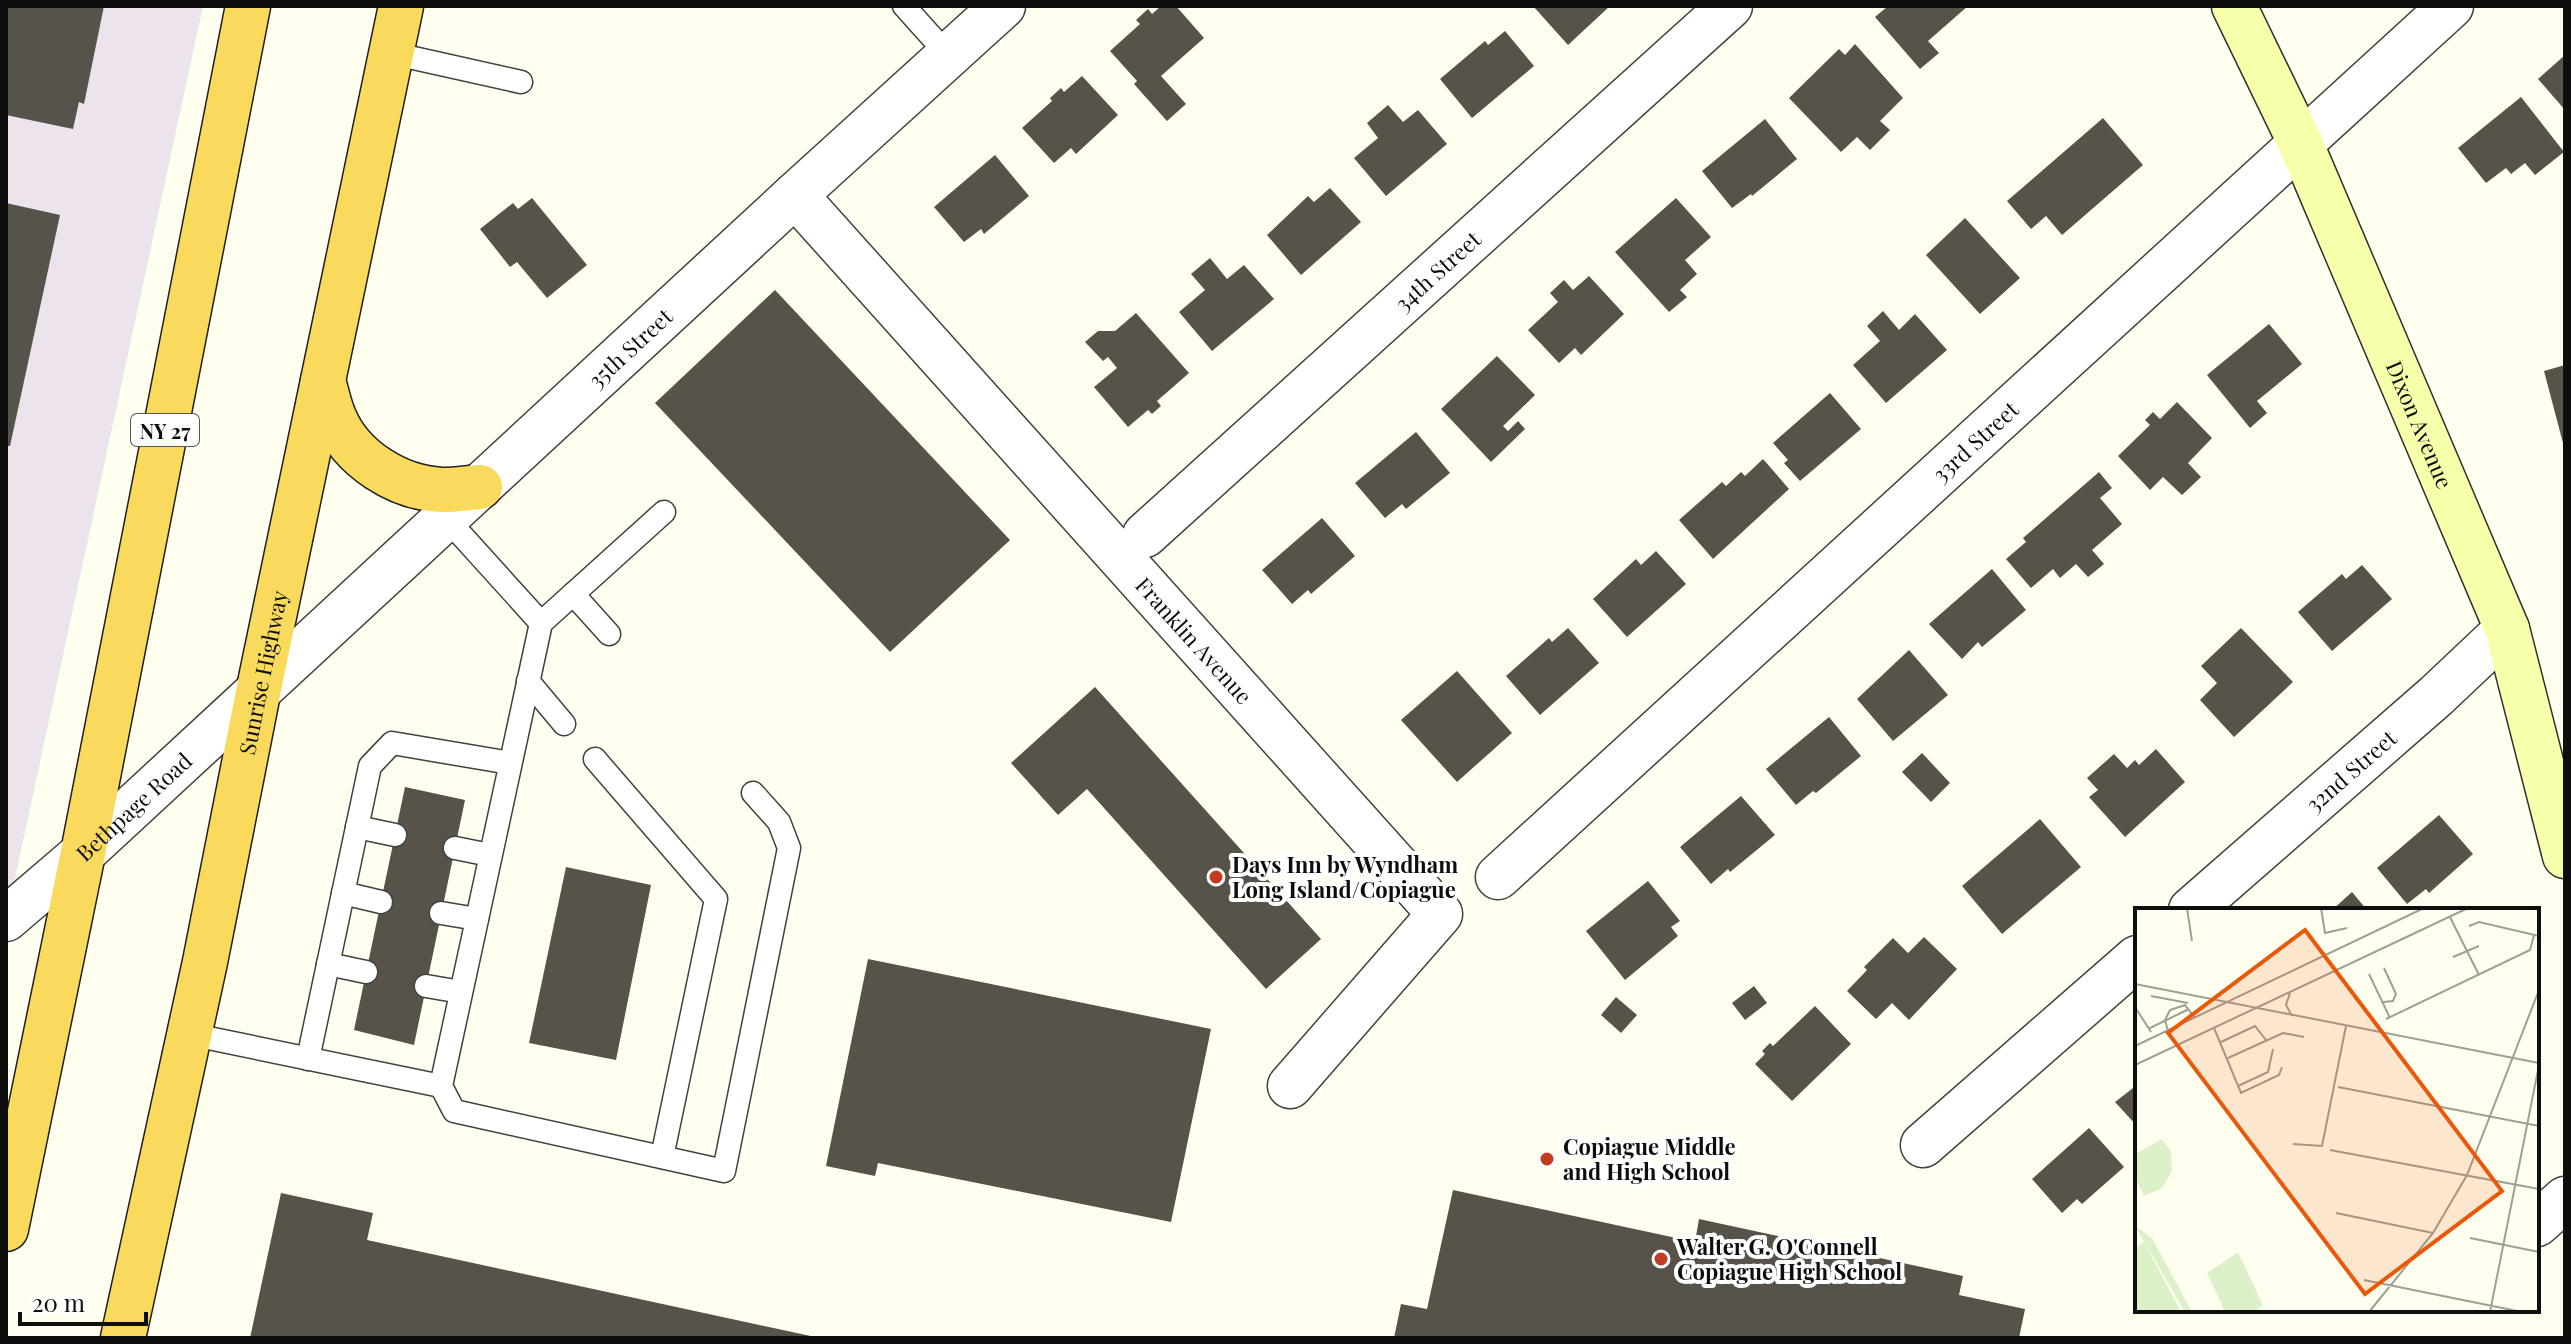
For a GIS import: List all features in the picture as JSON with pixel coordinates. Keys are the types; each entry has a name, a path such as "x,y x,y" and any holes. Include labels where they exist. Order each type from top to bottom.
{"highway":[{"name":"NY 27","path":"6,1229 18,1107 83,853 248,6"},
{"name":"Sunrise Highway","path":"123,1338 189,1034 401,6"},
{"path":"323,381 334,419 352,447 380,469 402,482 441,490 480,487"}],"main road":[{"name":"Dixon Avenue","path":"2234,6 2300,142 2507,629 2565,856"}],"street":[{"name":"35th Street","path":"258,693 1003,6"},
{"name":"34th Street","path":"1145,535 1730,6"},
{"name":"33rd Street","path":"1498,877 2451,6"},
{"name":"Franklin Avenue","path":"795,195 1440,914 1290,1086"},
{"name":"32nd Street","path":"2193,908 2436,696 2507,629"},
{"name":"Bethpage Road","path":"6,919 258,693"},
{"path":"1923,1145 2135,960"},
{"path":"2539,1222 2565,1199"}],"lane":[{"path":"904,6 948,55"},
{"path":"391,53 521,82"},
{"path":"664,512 541,623 441,1086 454,1111 724,1171 789,848 779,822 753,793"},
{"path":"446,518 541,623"},
{"path":"573,594 609,634"},
{"path":"528,681 564,724"},
{"path":"308,1059 370,766 392,743 510,763"},
{"path":"595,759 716,899 662,1157"},
{"path":"357,827 395,835"},
{"path":"455,848 490,855"},
{"path":"343,893 381,902"},
{"path":"441,913 477,919"},
{"path":"328,964 366,972"},
{"path":"426,986 461,992"},
{"path":"189,1034 441,1086"}],"shaded area":[{"path":"6,6 203,6 6,920"}],"building":[{"path":"6,6 104,6 84,104 79,102 73,129 6,115"},
{"path":"1161,6 1176,6 1204,38 1161,76 1186,104 1167,121 1110,51 1140,24 1136,20 1148,9 1152,14"},
{"path":"1533,6 1610,6 1568,45"},
{"path":"1888,6 1968,6 1928,41 1939,53 1920,69 1875,17"},
{"path":"1505,31 1534,66 1472,118 1440,79 1485,41 1488,45"},
{"path":"1855,44 1903,98 1880,121 1890,130 1870,150 1857,137 1841,152 1789,98 1839,49 1845,55"},
{"path":"2565,55 2565,110 2538,79"},
{"path":"1082,76 1118,115 1076,154 1071,148 1054,163 1022,128 1052,101 1050,98 1061,88 1064,92"},
{"path":"2521,97 2564,152 2535,175 2525,163 2511,174 2506,168 2486,183 2458,148"},
{"path":"1388,105 1403,122 1418,110 1447,144 1386,196 1354,158 1378,138 1367,123"},
{"path":"2103,118 2143,165 2062,235 2046,216 2031,229 2007,201"},
{"path":"1765,119 1797,159 1752,196 1732,208 1702,171"},
{"path":"995,155 1029,196 984,234 981,229 964,242 934,207"},
{"path":"1330,188 1361,222 1301,275 1267,235 1308,196 1314,202"},
{"path":"532,198 587,265 547,298 517,262 510,267 480,229 513,203 518,209"},
{"path":"1676,198 1711,237 1685,260 1697,274 1680,290 1687,297 1669,312 1615,252"},
{"path":"6,203 60,215 10,446 6,446"},
{"path":"1965,218 2020,278 1980,314 1926,255"},
{"path":"1210,258 1227,279 1244,265 1274,299 1212,351 1179,312 1205,290 1191,274"},
{"path":"1589,276 1624,314 1581,355 1575,348 1559,363 1528,330 1558,302 1550,293 1564,280 1573,290"},
{"path":"775,290 1010,540 890,652 655,403"},
{"path":"1883,311 1899,330 1915,314 1947,350 1886,403 1853,365 1880,341 1867,326"},
{"path":"1136,313 1189,373 1157,401 1161,406 1152,414 1148,410 1128,427 1094,387 1117,368 1108,357 1103,361 1085,342 1098,331 1115,331"},
{"path":"2269,324 2302,364 2257,401 2267,413 2250,428 2207,375"},
{"path":"1497,356 1535,395 1503,426 1508,431 1518,421 1525,429 1491,462 1441,409"},
{"path":"2565,365 2565,447 2564,447 2544,371"},
{"path":"1830,393 1861,429 1800,481 1784,463 1788,460 1773,443"},
{"path":"2177,402 2212,438 2188,463 2201,477 2182,495 2163,477 2150,490 2118,456 2150,425 2145,420 2153,412 2160,419"},
{"path":"1416,432 1450,473 1406,509 1402,504 1385,518 1355,483"},
{"path":"1763,459 1789,489 1713,559 1679,520 1722,482 1726,486 1741,472 1745,476"},
{"path":"2099,472 2112,488 2100,498 2122,524 2092,550 2104,564 2088,577 2076,564 2060,578 2053,569 2031,588 2006,559 2026,542 2023,538"},
{"path":"1322,518 1355,556 1311,594 1308,590 1292,604 1262,570"},
{"path":"1656,551 1686,584 1627,637 1593,599 1636,559 1641,565"},
{"path":"2362,565 2392,599 2332,651 2298,612 2342,574 2346,579"},
{"path":"1992,569 2026,610 1982,647 1978,642 1962,659 1929,624"},
{"path":"1568,628 1599,663 1540,715 1506,676 1549,638 1552,642"},
{"path":"2241,628 2293,682 2234,737 2200,700 2217,683 2201,666"},
{"path":"1909,650 1948,695 1893,741 1857,699"},
{"path":"1457,671 1512,733 1457,782 1401,720"},
{"name":"Days Inn by Wyndham Long Island/Copiague","path":"1095,687 1321,939 1266,989 1087,789 1058,815 1011,763"},
{"path":"1829,717 1861,756 1816,793 1813,791 1796,805 1766,769"},
{"path":"2156,749 2185,782 2125,837 2089,797 2098,790 2087,778 2114,754 2127,768 2135,760 2139,765"},
{"path":"1922,753 1950,783 1931,802 1902,772"},
{"path":"405,787 465,800 414,1045 354,1030"},
{"path":"1741,796 1775,835 1711,884 1680,847"},
{"path":"2439,815 2473,854 2429,893 2426,889 2407,904 2377,868"},
{"path":"2040,819 2081,867 2002,934 1962,886"},
{"path":"566,867 651,885 616,1060 529,1043"},
{"path":"1648,881 1680,921 1671,927 1678,936 1625,980 1586,931"},
{"path":"2352,892 2365,908 2334,908"},
{"path":"1924,937 1957,969 1909,1020 1892,1003 1876,1019 1847,991 1867,970 1864,967 1893,938 1908,953"},
{"path":"868,959 1211,1029 1171,1222 878,1163 875,1176 826,1166"},
{"path":"1754,986 1767,1003 1745,1020 1732,1003"},
{"path":"1616,997 1637,1015 1621,1033 1601,1015"},
{"path":"1815,1006 1851,1044 1792,1101 1755,1064 1770,1043 1773,1046"},
{"path":"2135,1087 2135,1124 2115,1102"},
{"path":"2089,1128 2124,1167 2082,1204 2077,1199 2062,1213 2032,1179"},
{"name":"Walter G. O'Connell Copiague High School","path":"1453,1190 1695,1242 1699,1219 1963,1276 1959,1295 2025,1309 2019,1338 1394,1338 1401,1304 1427,1309"},
{"path":"281,1193 373,1213 367,1240 820,1338 250,1338"}],"place":[{"name":"Days Inn by Wyndham Long Island/Copiague","path":"1216,877"},
{"name":"Copiague Middle and High School","path":"1547,1159"},
{"name":"Walter G. O'Connell Copiague High School","path":"1661,1259"}]}
